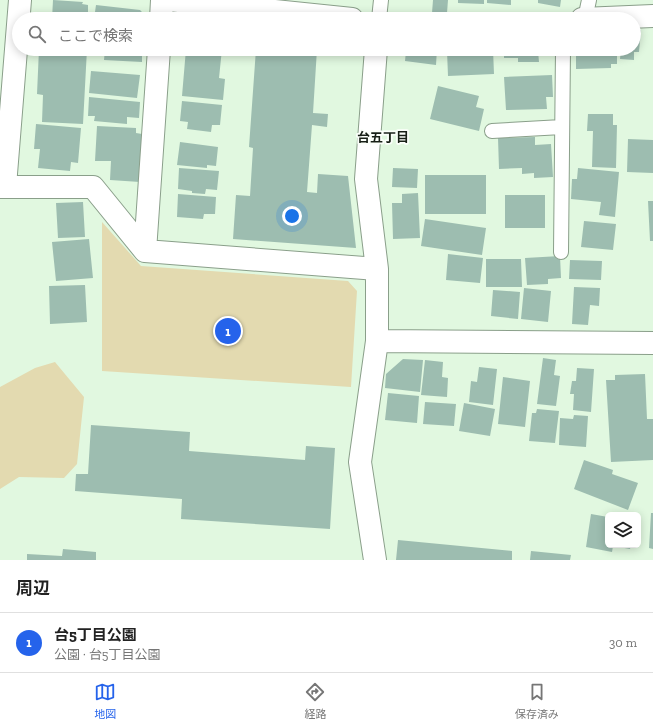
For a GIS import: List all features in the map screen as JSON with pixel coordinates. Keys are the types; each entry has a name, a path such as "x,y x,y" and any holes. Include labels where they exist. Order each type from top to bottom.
{"street":[{"path":"19,12 20,0"},
{"path":"161,12 162,0"},
{"path":"169,0 256,5 304,12"},
{"path":"641,17 653,16"},
{"path":"15,56 3,187 93,187 145,251 377,269"},
{"path":"145,251 159,56"},
{"path":"375,56 366,179 377,269 377,341 360,462 375,560"},
{"path":"377,341 653,343"}],"lane":[{"path":"380,12 381,0"},
{"path":"586,12 588,0"},
{"path":"560,252 563,56"},
{"path":"492,132 562,127"}],"shaded area":[{"path":"102,222 141,266 348,281 357,291 351,387 102,371"},
{"path":"55,362 84,397 77,464 64,478 19,477 0,489 0,387 35,368"}],"building":[{"path":"53,0 83,2 82,4 88,5 88,12 52,12"},
{"path":"433,0 448,0 447,12 432,12"},
{"path":"458,0 484,0 484,4 458,3"},
{"path":"487,0 511,0 511,5 487,3"},
{"path":"538,0 561,0 560,7 538,3"},
{"path":"96,5 140,10 142,12 95,12"},
{"path":"39,56 87,56 83,124 42,122 43,95 37,94"},
{"path":"104,56 142,56 142,62 104,60"},
{"path":"185,56 221,56 219,78 225,79 223,100 182,96"},
{"path":"256,56 317,56 313,113 328,114 327,127 312,125 307,192 317,193 318,174 348,176 356,248 233,239 236,195 250,196 253,148 249,147"},
{"path":"406,56 437,56 436,65 405,61"},
{"path":"447,56 493,56 494,74 448,76"},
{"path":"504,56 538,56 539,62 518,62 518,58 504,58"},
{"path":"576,56 617,56 617,64 611,64 611,68 576,69"},
{"path":"620,56 634,56 634,60 620,59"},
{"path":"91,71 140,75 137,98 89,93"},
{"path":"552,75 553,97 546,97 547,109 506,110 504,77"},
{"path":"438,86 479,96 476,107 484,109 479,131 430,119"},
{"path":"89,97 140,102 139,118 127,117 127,124 94,121 95,116 88,116"},
{"path":"182,101 222,105 220,125 212,125 211,132 187,129 188,122 180,121"},
{"path":"588,114 613,114 613,125 617,125 616,168 592,167 593,131 587,131"},
{"path":"36,124 81,128 78,163 71,162 70,171 38,168 40,149 34,149"},
{"path":"97,126 136,128 136,133 142,134 140,182 110,180 111,161 95,161"},
{"path":"535,137 535,145 551,144 553,177 534,178 534,173 522,174 522,168 499,169 498,138"},
{"path":"628,139 653,140 653,173 627,172"},
{"path":"180,142 218,147 216,166 207,165 207,168 177,165"},
{"path":"179,168 219,171 217,190 206,189 205,194 192,193 192,191 178,189"},
{"path":"393,168 418,169 417,188 392,187"},
{"path":"578,168 619,172 615,217 599,215 601,202 571,199 572,179 577,179"},
{"path":"425,175 486,175 486,214 425,214"},
{"path":"418,193 420,238 393,239 392,203 402,203 402,194"},
{"path":"178,194 216,197 215,214 204,214 203,219 177,217"},
{"path":"505,195 545,195 545,228 505,228"},
{"path":"648,201 653,201 653,241 650,241"},
{"path":"83,202 85,237 58,238 56,203"},
{"path":"425,219 486,228 482,255 421,246"},
{"path":"584,221 616,224 613,250 581,247"},
{"path":"89,239 93,278 56,281 52,242"},
{"path":"448,254 483,258 480,283 446,280"},
{"path":"560,256 561,278 548,279 548,284 527,285 525,258"},
{"path":"486,259 521,259 522,287 486,287"},
{"path":"570,260 602,261 601,280 569,279"},
{"path":"85,285 87,322 50,324 49,286"},
{"path":"574,287 600,288 599,306 590,305 588,325 572,324"},
{"path":"524,288 551,291 548,322 521,319"},
{"path":"493,290 520,292 518,319 491,316"},
{"path":"543,358 556,360 554,375 560,376 556,406 537,404"},
{"path":"403,359 423,360 420,392 385,388 386,374"},
{"path":"425,360 443,362 442,377 448,378 447,397 421,395"},
{"path":"479,367 497,369 493,405 469,402 471,381 477,382"},
{"path":"577,368 594,369 591,412 573,410 574,394 570,394 572,381 576,381"},
{"path":"645,374 647,419 653,419 653,460 611,462 606,380 615,380 615,375"},
{"path":"503,377 530,381 525,427 498,424"},
{"path":"388,393 419,396 417,423 385,420"},
{"path":"425,402 456,404 454,426 423,424"},
{"path":"464,403 495,409 490,436 459,431"},
{"path":"537,409 559,411 555,443 529,441 532,413 536,413"},
{"path":"574,415 588,416 586,447 559,445 560,418 573,419"},
{"path":"91,425 190,432 189,451 305,460 306,446 335,448 330,529 181,519 182,499 75,491 76,474 88,474"},
{"path":"584,460 613,470 612,474 638,483 628,510 574,489"},
{"path":"651,513 653,513 653,549 649,548"},
{"path":"591,514 605,516 605,548 613,548 612,552 586,547"},
{"path":"398,540 512,551 512,560 396,560"},
{"path":"63,549 96,552 96,560 27,560 27,554 62,556"},
{"path":"531,551 571,555 570,560 530,560"}],"place":[{"name":"台5丁目公園","path":"228,331"}],"district":[{"name":"台五丁目","path":"383,137"}]}
